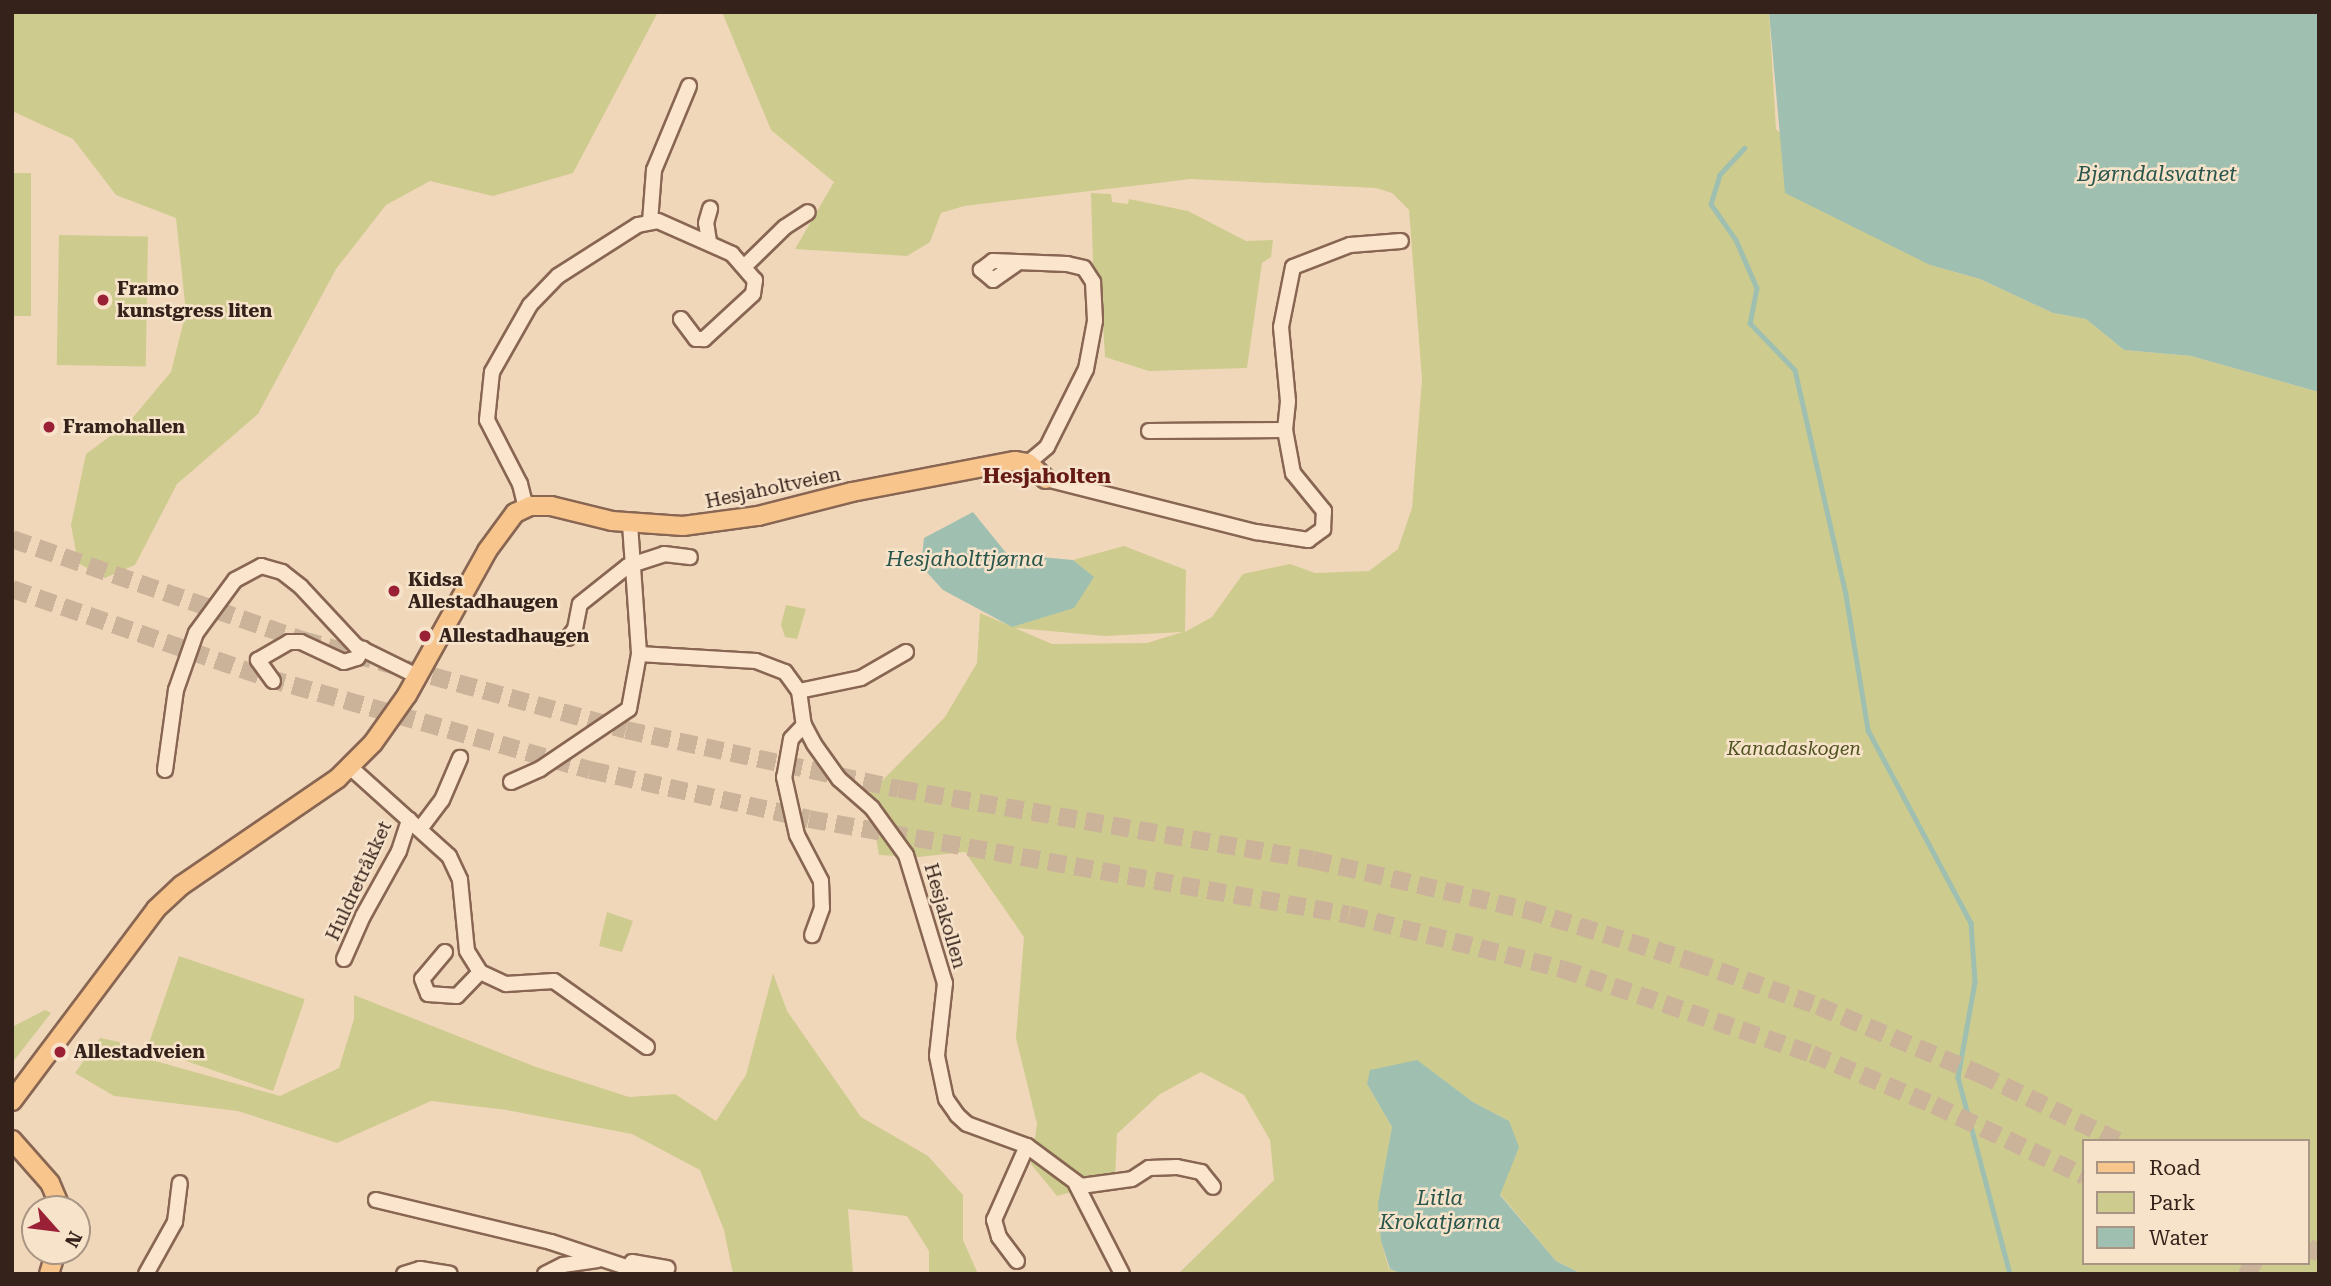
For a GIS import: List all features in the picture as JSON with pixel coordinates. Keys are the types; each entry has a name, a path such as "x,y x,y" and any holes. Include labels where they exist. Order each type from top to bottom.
{"main road":[{"name":"Hesjaholtveien","path":"526,508 551,506 631,524 718,524 916,479 1014,461 1028,463"},
{"path":"1028,463 1051,482"},
{"path":"13,1100 139,927 182,885 350,768 391,720 498,535 511,516 526,508"},
{"path":"12,1140 46,1177 54,1195"},
{"path":"12,1161 46,1177"}],"street":[{"path":"650,222 654,170 689,86"},
{"path":"709,241 706,223 710,209"},
{"path":"746,265 785,227 808,212"},
{"path":"526,508 520,484 487,420 492,372 544,288 650,222 671,223 709,241 746,265 755,280 753,294 720,326 699,340 681,318"},
{"path":"1051,482 1308,540 1323,529 1324,511 1293,472 1284,430 1288,401 1282,327 1293,267 1350,245 1401,241"},
{"path":"1016,264 1078,265 1088,272 1093,282 1095,321 1086,369 1047,447 1028,463"},
{"path":"1149,430 1284,430"},
{"path":"511,782 540,769 629,709 639,654 631,564 631,524"},
{"path":"568,638 575,629 580,604 631,564 664,554 690,557"},
{"path":"165,770 168,726 191,644 221,595 242,574 261,566 282,572 363,649 417,676"},
{"path":"274,681 258,660 289,642 302,642 344,662 357,658 363,649"},
{"path":"639,654 770,664 794,680 799,691 861,678 906,652"},
{"name":"Hesjakollen","path":"799,691 804,725 839,779 872,808 912,869 945,983 937,1056 946,1099 967,1124 1027,1146 1076,1184 1122,1274"},
{"path":"804,725 791,739 784,777 797,835 821,881 822,908 812,935"},
{"name":"Huldretråkket","path":"345,959 363,916 399,851 415,825 442,800 460,758"},
{"name":"Huldretråkket","path":"350,768 415,825 457,869 467,951 480,972"},
{"path":"445,952 422,979 428,994 457,996 480,972 506,984 554,981 647,1047"},
{"path":"1017,1261 999,1237 994,1220 1027,1146"},
{"path":"1076,1184 1109,1184 1132,1179 1149,1168 1177,1167 1201,1171 1213,1187"},
{"path":"146,1274 174,1222 180,1183"},
{"path":"376,1200 551,1242 600,1259 667,1268"},
{"path":"545,1274 563,1265 600,1259"},
{"path":"620,1263 647,1274"},
{"path":"404,1274 420,1269 450,1274"}],"green space":[{"path":"12,12 658,12 573,173 493,196 430,181 386,205 336,269 258,414 177,484 135,565 105,578 78,563 71,525 86,454 129,422 171,372 186,312 176,218 116,195 73,139 12,111"},
{"name":"Kanadaskogen","path":"722,12 1769,12 1776,129 1930,265 1980,279 2053,313 2086,319 2124,350 2191,356 2319,392 2319,1274 1582,1274 1556,1261 1500,1194 1509,1121 1473,1102 1416,1060 1367,1084 1392,1127 1379,1204 1381,1241 1389,1269 1402,1274 1178,1274 1274,1180 1270,1140 1244,1095 1201,1072 1160,1094 1117,1134 1115,1180 1057,1196 1031,1164 1037,1124 1016,1038 1024,937 965,852 918,857 879,855 869,794 945,717 977,663 980,613 1013,627 1093,577 1073,560 1124,546 1186,570 1185,632 1212,617 1243,574 1290,564 1315,573 1369,571 1398,549 1412,508 1422,379 1409,210 1392,193 1376,188 1191,179 964,206 941,213 930,242 907,256 795,249 834,182 771,130","holes":["1015,628 1105,636 1183,632 1147,643 1052,644"]},
{"path":"12,173 31,173 31,316 12,316"},
{"path":"1091,193 1111,194 1112,202 1128,204 1129,199 1188,211 1246,241 1273,240 1271,257 1262,263 1247,368 1149,371 1105,357 1102,305 1093,265"},
{"name":"Framo kunstgress liten","path":"59,235 148,237 146,367 57,365"},
{"path":"786,605 806,609 797,639 785,637 781,625"},
{"path":"607,912 633,921 622,952 599,946"},
{"path":"179,956 305,999 273,1091 147,1048"},
{"path":"773,973 787,1011 861,1117 928,1156 963,1195 963,1240 978,1274 929,1274 929,1251 907,1216 848,1209 853,1274 733,1274 724,1230 700,1170 632,1134 507,1110 431,1101 337,1143 238,1111 114,1096 75,1073 100,1038 119,1042 141,1057 280,1096 339,1068 354,1019 354,995 536,1067 629,1097 675,1094 716,1121 746,1075"},
{"path":"45,1010 51,1013 12,1063 12,1027"}],"water":[{"name":"Bjørndalsvatnet","path":"1769,12 2319,12 2319,392 2191,356 2124,350 2086,319 2053,313 1980,279 1930,265 1785,193"},
{"name":"Hesjaholttjørna","path":"973,512 1007,554 1073,560 1094,577 1074,608 1012,627 943,590 921,566 924,538"},
{"name":"Litla Krokatjørna","path":"1417,1060 1473,1102 1509,1121 1519,1147 1500,1195 1556,1261 1582,1274 1402,1274 1390,1269 1381,1241 1378,1204 1392,1127 1367,1084 1370,1070"}],"waterway":[{"path":"1745,148 1720,175 1711,204 1736,240 1757,288 1750,323 1795,370 1846,595 1868,730 1971,923 1975,982 1958,1077 2010,1274"}],"tunnel":[{"path":"12,539 302,640 626,730 899,789 1313,860 1527,910 1694,962 1818,1006 1980,1074 2114,1139"},
{"path":"12,589 267,678 590,770 809,819 1349,915 1562,969 1812,1054 1934,1105 2082,1175"},
{"path":"2310,1248 2319,1253"},
{"path":"2246,1265 2261,1274"}],"place":[{"name":"Framo kunstgress liten","path":"103,300"},
{"name":"Framohallen","path":"49,427"},
{"name":"Kidsa Allestadhaugen","path":"394,591"},
{"name":"Allestadhaugen","path":"425,636"},
{"name":"Allestadveien","path":"60,1052"}],"district":[{"name":"Hesjaholten","path":"1047,476"}]}
